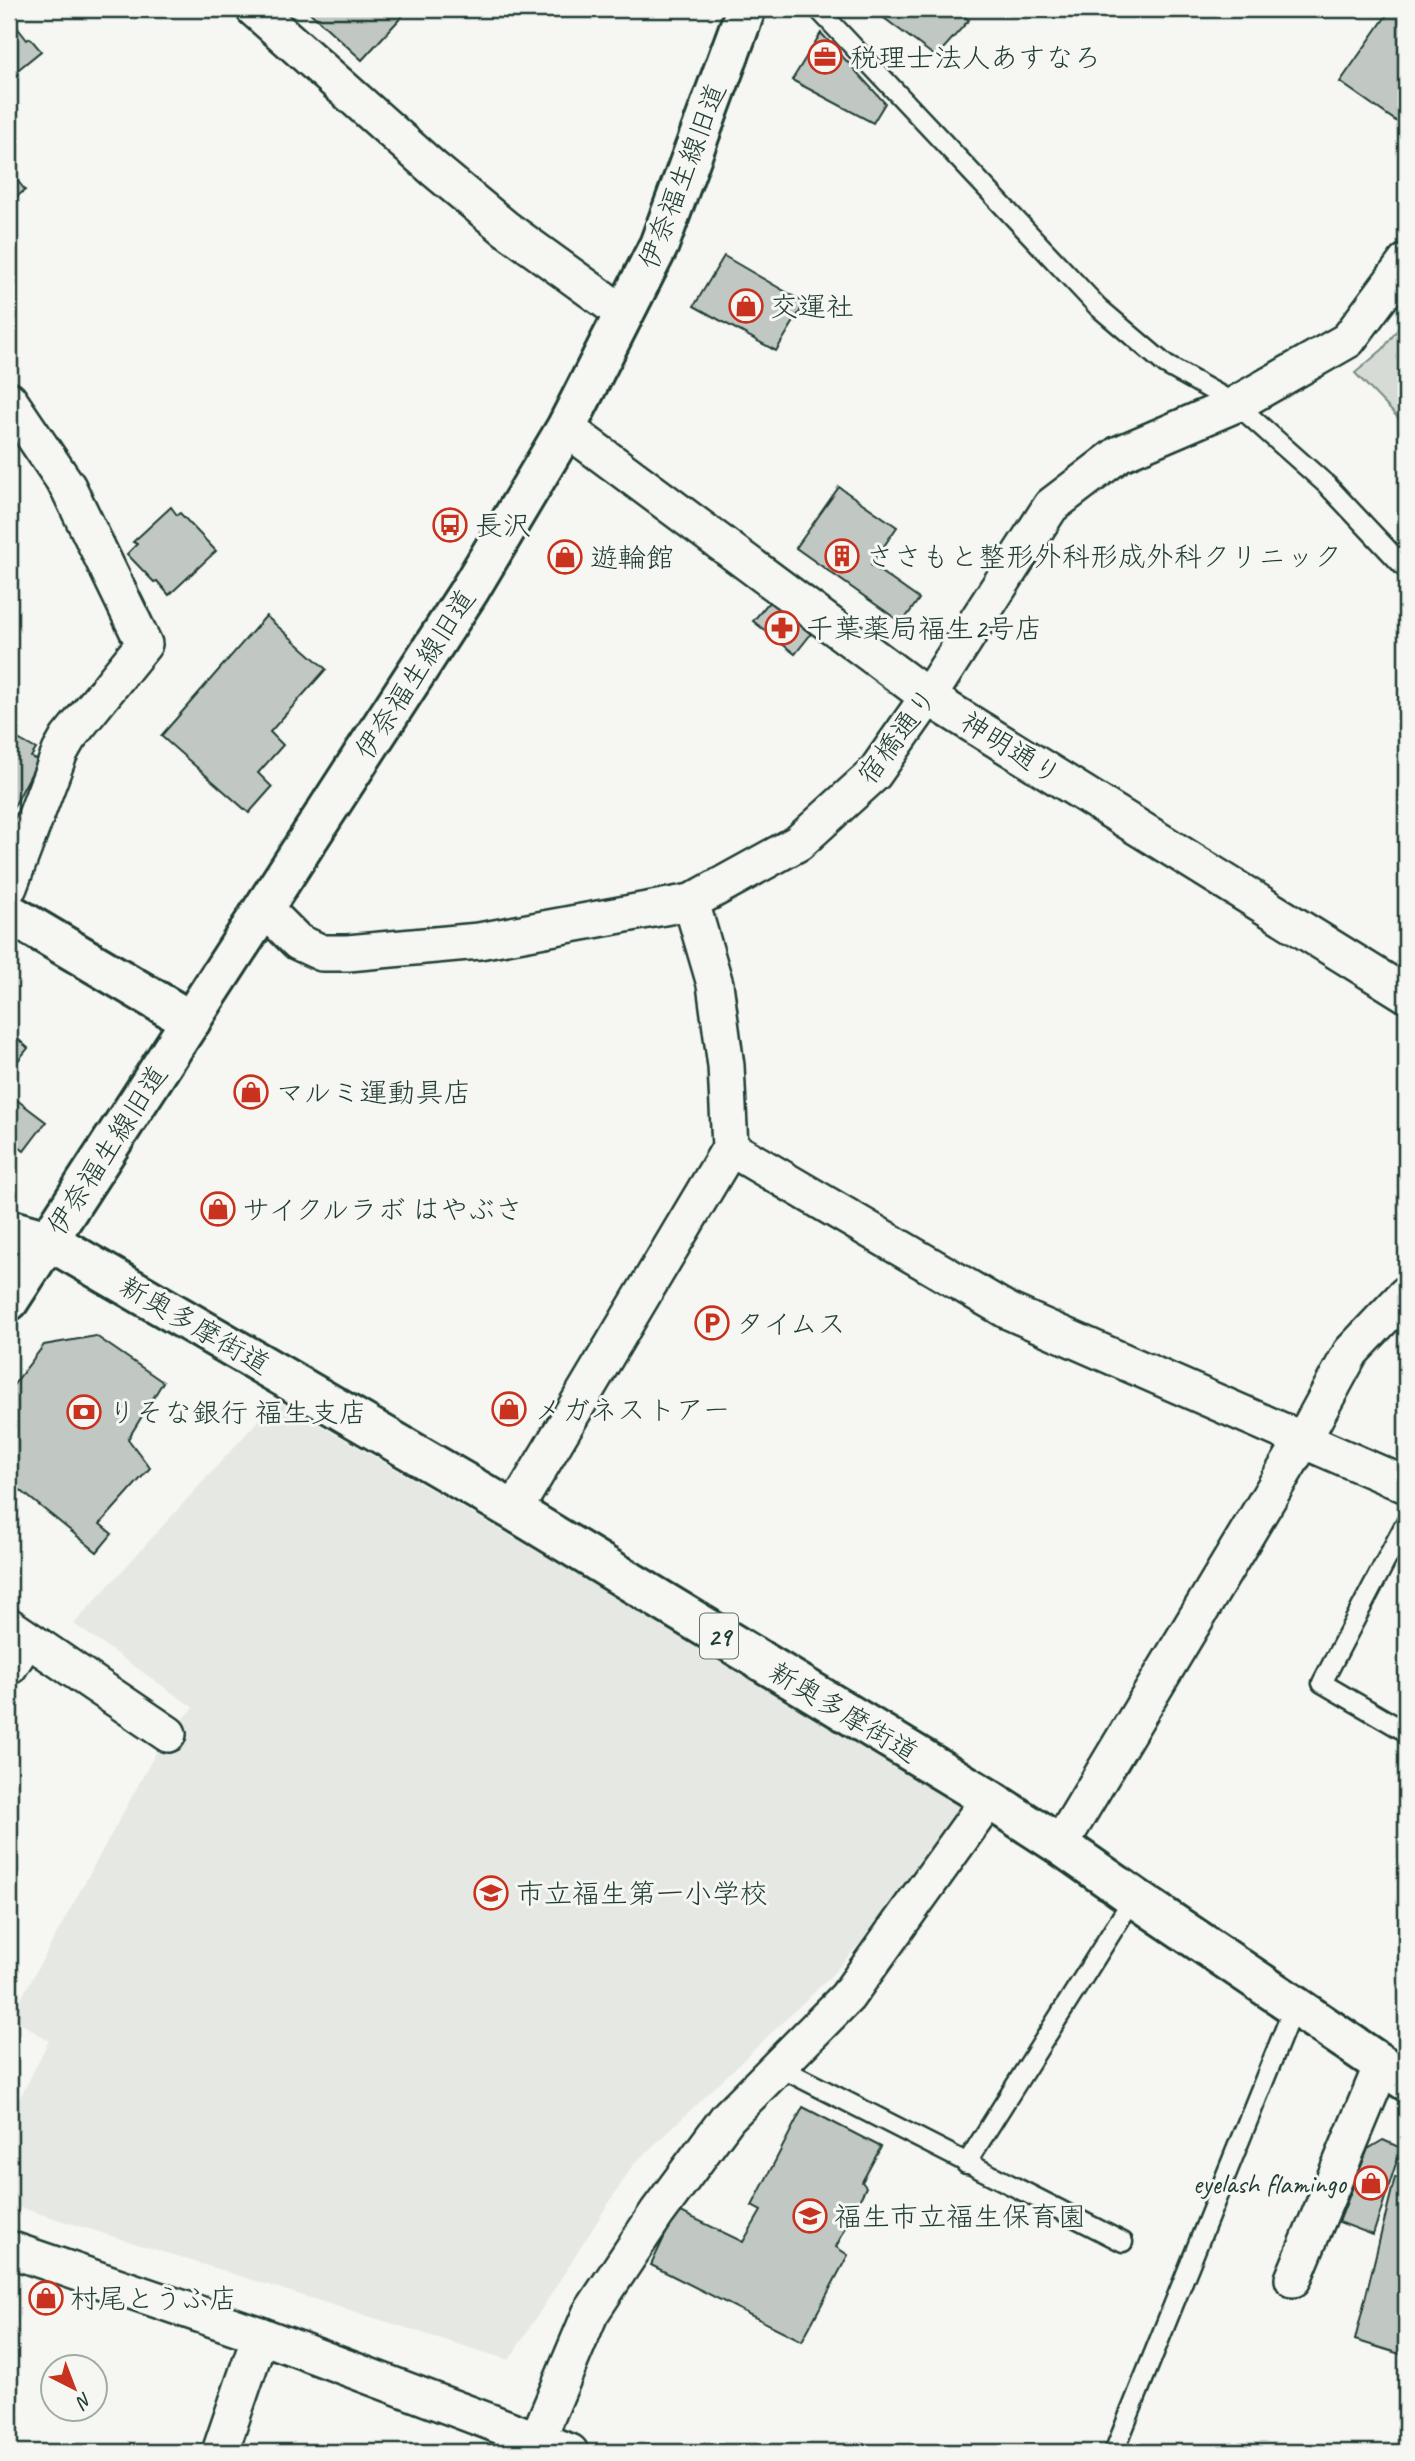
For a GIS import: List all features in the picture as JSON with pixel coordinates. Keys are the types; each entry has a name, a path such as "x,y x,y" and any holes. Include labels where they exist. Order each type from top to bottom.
{"main road":[{"name":"伊奈福生線旧道","path":"9,1301 469,591 566,428 659,245 746,9"},
{"path":"9,913 191,1021"},
{"name":"新奥多摩街道","path":"9,1229 48,1240 513,1511 989,1799 1394,2073"}],"street":[{"path":"254,9 434,169 505,228 624,314"},
{"name":"宿橋通り","path":"264,908 298,942 322,953 479,941 691,902 798,843 874,774 928,697 1051,506 1119,454 1236,404 1348,340 1406,262"},
{"path":"9,400 68,486 144,644 68,738 60,752 9,887"},
{"name":"神明通り","path":"566,428 928,697 1406,994"},
{"path":"513,1511 730,1148 726,1066 715,984 691,902"},
{"path":"730,1148 1008,1311 1406,1485"},
{"path":"1060,1845 1303,1440 1351,1352 1406,1294"},
{"path":"15,1644 168,1734"},
{"path":"537,2448 590,2314 657,2213 728,2117 848,1997 989,1799"},
{"path":"1293,2280 1394,2073"},
{"path":"9,2249 260,2335 537,2448 570,2452"},
{"path":"219,2452 260,2335"}],"lane":[{"path":"818,9 1098,307 1166,365 1236,404 1327,485 1406,569"},
{"path":"1401,1729 1322,1683 1406,1522"},
{"path":"966,2164 1134,1897"},
{"path":"1114,2452 1294,2004"},
{"path":"777,2066 1123,2242"}],"shaded area":[{"path":"1406,318 1406,426 1355,373 1383,349"},
{"name":"市立福生第一小学校","path":"277,1400 979,1808 829,1978 633,2165 509,2360 9,2204 9,2093 19,2100 49,2041 11,2017 157,1751 168,1734 194,1708 74,1624"}],"building":[{"path":"306,9 413,9 409,13 407,11 362,60"},
{"path":"872,9 954,9 969,20 936,57"},
{"path":"1391,9 1400,9 1406,13 1406,128 1340,82"},
{"path":"9,17 27,40 30,38 41,51 9,77"},
{"name":"税理士法人あすなろ","path":"821,33 885,103 873,123 792,80"},
{"path":"9,170 25,190 9,203"},
{"path":"724,256 805,303 776,351 694,306"},
{"name":"ささもと整形外科形成外科クリニック","path":"839,487 897,527 871,565 919,599 902,623 796,548"},
{"path":"171,507 216,551 169,595 127,554 137,544 133,542"},
{"name":"千葉薬局福生2号店","path":"770,601 811,634 795,654 753,621"},
{"path":"266,616 326,669 270,732 283,745 258,773 272,787 249,813 161,736"},
{"path":"18,739 36,749 31,757 38,761 9,816 9,746 12,748"},
{"path":"9,1031 28,1048 9,1072"},
{"path":"9,1094 46,1122 24,1151 9,1139"},
{"path":"96,1336 163,1382 128,1439 150,1468 100,1524 112,1534 97,1552 9,1481 9,1391 44,1345"},
{"path":"803,2107 881,2147 862,2182 866,2187 836,2247 848,2255 802,2341 651,2265 677,2210 743,2242 761,2211 752,2206"},
{"path":"1383,2140 1401,2148 1373,2235 1339,2222 1368,2149"},
{"path":"1395,2177 1406,2181 1406,2356 1355,2340"}],"place":[{"name":"税理士法人あすなろ","path":"825,57"},
{"name":"交運社","path":"746,306"},
{"name":"長沢","path":"450,525"},
{"name":"ささもと整形外科形成外科クリニック","path":"842,556"},
{"name":"遊輪館","path":"565,557"},
{"name":"千葉薬局福生2号店","path":"782,628"},
{"name":"マルミ運動具店","path":"251,1092"},
{"name":"サイクルラボ はやぶさ","path":"218,1209"},
{"name":"タイムス","path":"712,1323"},
{"name":"メガネストアー","path":"509,1409"},
{"name":"りそな銀行 福生支店","path":"84,1412"},
{"name":"市立福生第一小学校","path":"491,1893"},
{"name":"eyelash flamingo","path":"1371,2183"},
{"name":"福生市立福生保育園","path":"810,2216"},
{"name":"村尾とうふ店","path":"46,2298"}]}
